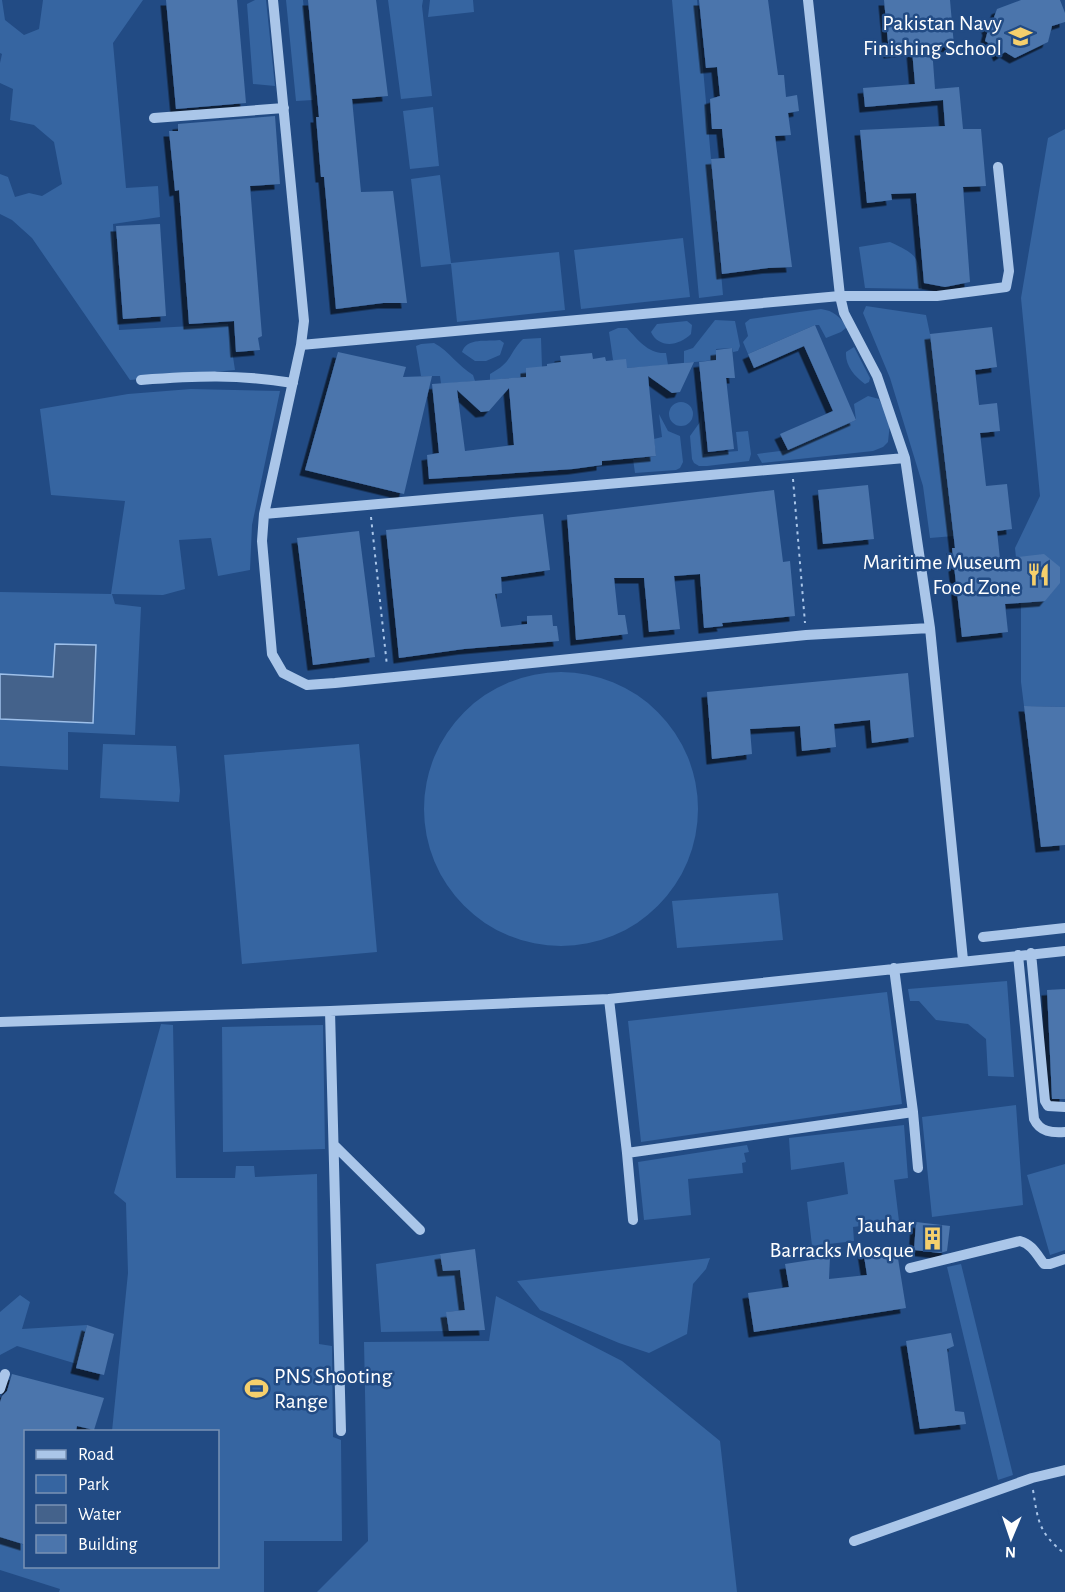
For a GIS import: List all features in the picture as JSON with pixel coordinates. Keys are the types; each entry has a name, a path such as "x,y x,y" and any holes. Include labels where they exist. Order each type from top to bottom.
{"street":[{"path":"273,0 304,321 301,345 264,514 262,541 272,654 283,673 307,685 806,635 930,628"},
{"path":"808,0 840,296 844,313 878,376 905,458 930,628 963,960"},
{"path":"154,118 284,108"},
{"path":"301,345 840,296 937,296 1006,287 1009,271 999,166"},
{"path":"141,380 210,375 260,378 293,383"},
{"path":"264,514 905,458"},
{"path":"983,937 1065,928"},
{"path":"0,1022 609,999 1065,951"},
{"path":"1031,953 1045,1101 1048,1106 1065,1107"},
{"path":"1018,955 1034,1119 1038,1127 1044,1130 1055,1133 1065,1132"},
{"path":"894,968 918,1168"},
{"path":"609,999 633,1220"},
{"path":"330,1011 341,1431"},
{"path":"627,1153 913,1112"},
{"path":"334,1145 420,1230"},
{"path":"910,1268 1020,1241 1032,1248 1044,1264 1065,1259"},
{"path":"0,1389 5,1374"},
{"path":"854,1541 1032,1479 1065,1470"}],"path":[{"path":"792,468 806,635"},
{"path":"370,505 389,678"},
{"path":"1032,1479 1038,1523 1051,1543 1065,1554"}],"green space":[{"path":"0,0 2,0 5,20 24,35 39,29 43,0 143,0 113,43 126,188 158,186 160,217 113,224 119,330 228,324 235,370 130,380 32,238 12,220 0,214 0,174 8,177 15,197 29,193 42,196 62,184 54,142 34,125 10,120 13,89 0,83 2,54 0,53"},
{"path":"255,0 266,0 275,86 253,84 247,4"},
{"path":"286,0 303,0 313,100 296,101"},
{"path":"388,0 423,0 432,96 401,99"},
{"path":"430,0 473,0 474,12 428,17"},
{"path":"672,0 697,0 723,295 699,298"},
{"path":"433,107 439,166 410,169 403,111"},
{"path":"1065,129 1065,707 1024,706 1021,682 1021,608 1015,548 1040,496 1021,298 1048,138"},
{"path":"440,175 451,263 559,252 565,310 457,322 451,264 421,267 411,179"},
{"path":"683,238 690,297 581,309 574,250"},
{"path":"890,242 916,259 922,289 865,288 859,247"},
{"path":"866,306 926,315 954,536 930,538 923,486 890,378 863,313"},
{"path":"821,309 836,315 847,327 826,338 819,325 815,325 748,354 743,342 748,336 745,323 750,319"},
{"path":"715,320 735,321 740,346 738,351 733,352 732,348 716,349 716,360 684,363 684,351 693,348"},
{"path":"687,321 692,325 691,334 675,343 659,341 651,332 657,324"},
{"path":"618,328 627,328 649,349 666,353 668,365 627,368 613,360 609,332"},
{"path":"541,338 542,367 526,377 490,380 490,374 507,362 523,339"},
{"path":"500,340 504,343 500,355 486,361 475,361 462,352 468,344 473,342"},
{"path":"434,343 473,375 475,381 441,384 440,376 421,376 416,346"},
{"path":"854,347 870,378 865,384 854,374 847,361 846,352"},
{"path":"191,389 280,391 252,525 250,570 218,576 211,538 179,540 185,589 163,595 112,594 115,604 141,607 135,735 68,732 68,770 0,766 0,592 111,594 125,501 51,495 40,409 128,394"},
{"path":"868,396 879,399 890,423 888,442 883,447 873,451 762,463 757,454 788,450 856,420 854,404"},
{"path":"681,402 689,406 693,414 689,422 681,426 673,422 669,414 673,406"},
{"path":"701,411 704,454 738,451 736,432 748,431 751,454 749,461 707,466 694,463 690,436 700,422"},
{"path":"659,414 668,431 680,436 683,462 676,470 635,473 633,459 656,456 654,439 662,437"},
{"path":"561,672 588,675 613,682 637,695 658,712 675,733 688,757 695,782 698,809 695,836 688,861 675,885 658,906 637,923 613,936 588,943 561,946 534,943 509,936 485,923 464,906 447,885 434,861 427,836 424,809 427,782 434,757 447,733 464,712 485,695 509,682 534,675"},
{"path":"103,744 176,746 179,802 100,798"},
{"path":"359,744 377,952 242,964 224,755"},
{"path":"778,893 783,940 677,948 672,901"},
{"path":"1007,981 1014,1077 988,1076 986,1039 968,1024 936,1020 919,1001 910,1001 908,989"},
{"path":"887,992 902,1104 641,1142 628,1021"},
{"name":"PNS Shooting Range","path":"161,1024 173,1025 176,1178 235,1178 236,1166 254,1166 255,1177 317,1174 319,1344 332,1346 333,1437 341,1440 342,1541 264,1541 264,1592 59,1592 60,1589 0,1570 0,1537 24,1545 24,1568 219,1568 219,1430 112,1430 128,1273 126,1203 114,1193"},
{"path":"323,1025 325,1149 223,1152 222,1027"},
{"path":"1016,1105 1023,1205 932,1217 922,1117"},
{"path":"904,1125 908,1178 894,1180 899,1221 853,1227 854,1241 812,1246 807,1202 848,1194 844,1162 791,1170 789,1138"},
{"path":"747,1145 749,1152 744,1153 746,1162 742,1163 743,1173 688,1179 691,1215 644,1220 638,1162"},
{"path":"1065,1164 1065,1250 1050,1255 1027,1175"},
{"path":"440,1254 443,1271 460,1270 465,1310 447,1312 449,1331 381,1332 376,1264"},
{"path":"710,1258 706,1269 693,1284 687,1334 649,1353 540,1310 517,1281"},
{"path":"961,1264 1013,1475 998,1480 947,1267"},
{"path":"20,1295 30,1302 22,1329 87,1325 77,1364 17,1346 0,1355 0,1312"},
{"path":"496,1296 622,1361 720,1441 737,1592 317,1592 368,1541 364,1342 489,1341"}],"water":[{"path":"55,644 96,645 93,723 0,719 0,674 53,677"}],"building":[{"path":"166,0 237,0 246,103 176,109"},
{"path":"308,0 376,0 388,96 352,99 361,192 393,191 407,303 383,303 336,309 324,177 321,177 316,117 319,117"},
{"path":"699,0 768,0 778,75 784,75 786,97 797,95 799,111 788,113 791,135 775,136 792,267 722,274 711,159 725,158 722,129 712,129 710,99 720,96 717,67 706,68"},
{"path":"884,0 950,0 954,46 932,48 935,89 959,87 963,129 981,129 986,186 963,187 970,282 945,287 924,283 916,193 891,194 892,200 867,203 860,130 945,126 943,100 865,107 863,88 915,84 912,50 889,53"},
{"name":"Pakistan Navy Finishing School","path":"1021,0 1060,0 1065,13 1065,22 1052,26 1048,42 1015,58 1005,52 999,56 995,47 985,41 988,30 985,22 993,20 997,9"},
{"path":"275,116 280,184 250,186 262,336 258,338 260,350 236,352 234,321 189,324 179,190 175,191 169,131 178,131 178,124"},
{"path":"160,224 166,316 123,319 116,226"},
{"path":"815,325 856,420 788,450 780,434 833,411 804,346 754,368 748,354"},
{"path":"992,327 997,367 975,370 979,405 997,403 1000,431 980,433 986,486 1007,484 1012,529 997,531 1000,559 1044,554 1060,567 1060,583 1045,601 1005,604 1008,632 962,637 952,548 955,548 930,334"},
{"path":"732,348 735,378 726,378 734,449 708,452 699,362 716,360 716,350"},
{"path":"338,352 406,367 403,377 432,376 404,494 305,470"},
{"path":"592,353 593,359 605,357 606,361 626,359 627,368 694,362 680,392 672,393 648,376 656,456 602,461 602,465 573,469 429,479 427,455 439,453 432,384 526,377 526,368 561,362 560,356","holes":["509,388 514,445 465,451 457,390 481,412 489,411"]},
{"path":"868,485 874,539 823,544 818,490"},
{"path":"774,490 783,562 790,561 795,616 722,623 723,626 704,628 700,574 674,576 680,629 649,632 644,578 614,578 618,615 625,615 628,634 576,640 567,515"},
{"path":"543,514 550,570 501,577 502,593 495,594 501,627 527,624 527,616 552,615 553,626 557,626 559,641 464,649 399,658 386,530"},
{"path":"359,531 375,657 313,665 297,538"},
{"path":"908,673 914,737 872,743 870,720 834,724 836,747 802,751 800,726 750,729 752,754 712,759 707,692"},
{"path":"1024,706 1065,707 1065,845 1041,847"},
{"path":"1065,989 1065,1099 1052,1099 1047,990"},
{"name":"Jauhar Barracks Mosque","path":"916,1222 950,1226 947,1251 940,1253 914,1250"},
{"path":"896,1246 906,1308 754,1332 748,1293 789,1287 785,1264 830,1257 829,1279 867,1275 863,1250"},
{"path":"475,1249 485,1330 449,1331 446,1312 465,1310 460,1270 443,1271 440,1254"},
{"path":"87,1325 114,1334 104,1375 76,1368"},
{"path":"951,1333 954,1346 947,1349 955,1411 964,1412 966,1424 920,1429 906,1341"},
{"path":"12,1374 104,1398 94,1430 77,1426 76,1430 24,1430 24,1544 0,1537 0,1402 7,1391"}],"place":[{"name":"Pakistan Navy Finishing School","path":"1020,36"},
{"name":"Maritime Museum Food Zone","path":"1039,575"},
{"name":"Jauhar Barracks Mosque","path":"932,1238"},
{"name":"PNS Shooting Range","path":"256,1389"}]}
